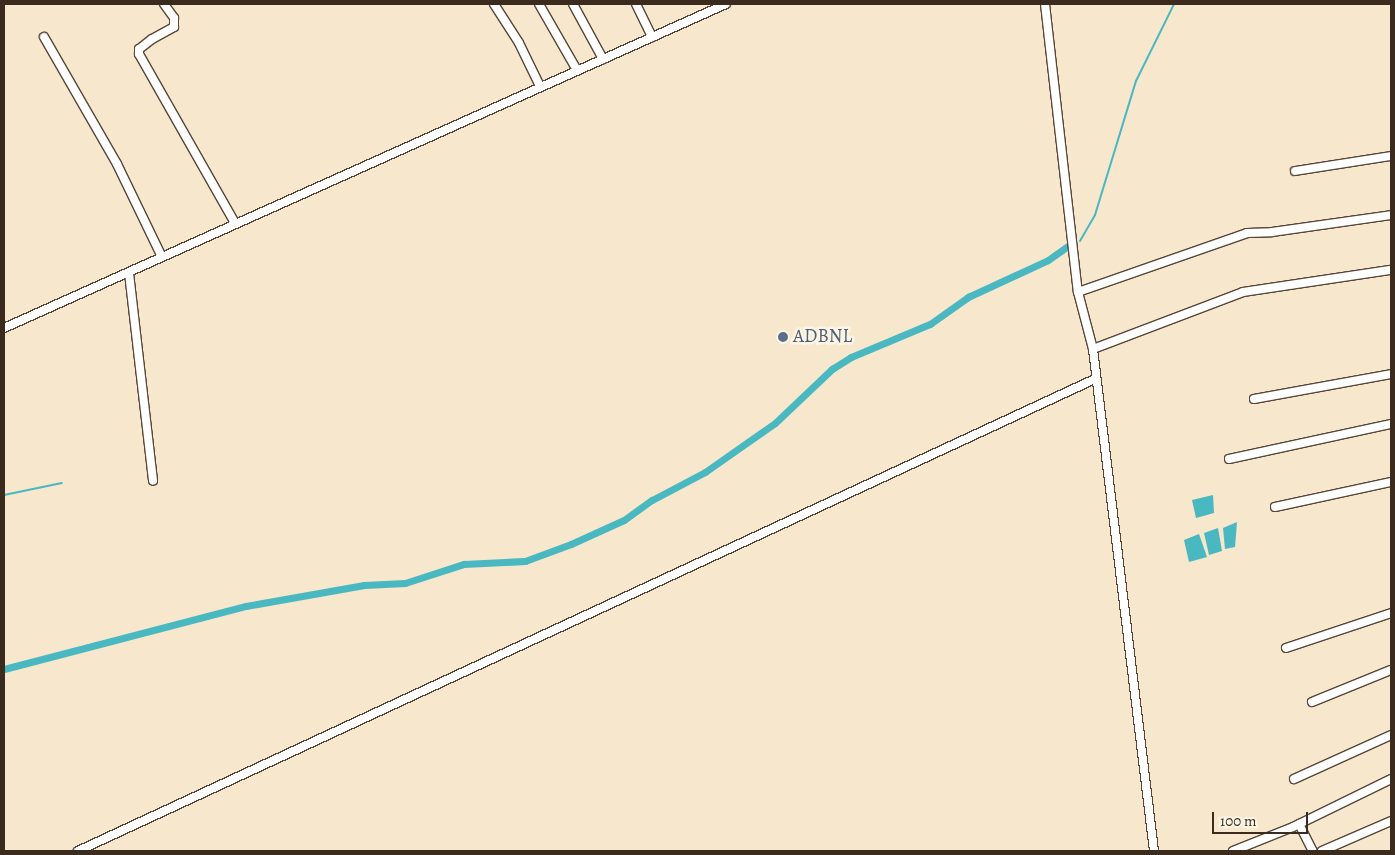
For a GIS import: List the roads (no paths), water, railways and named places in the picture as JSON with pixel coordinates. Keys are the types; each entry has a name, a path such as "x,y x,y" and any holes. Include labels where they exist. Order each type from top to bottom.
{"street":[{"path":"164,4 174,18 174,26 139,49 138,54 235,223"},
{"path":"494,4 519,43 540,86"},
{"path":"539,4 577,70"},
{"path":"573,4 603,58"},
{"path":"636,4 652,37"},
{"path":"4,328 726,4"},
{"path":"1045,4 1078,292 1093,349 1095,379 1154,851"},
{"path":"44,36 117,164 162,257"},
{"path":"1296,171 1391,156"},
{"path":"1078,292 1247,233 1291,230 1391,215"},
{"path":"1093,349 1243,292 1391,270"},
{"path":"129,272 153,481"},
{"path":"1254,399 1391,374"},
{"path":"78,851 1095,379"},
{"path":"1229,458 1391,424"},
{"path":"1275,507 1391,482"},
{"path":"1286,648 1391,613"},
{"path":"1312,702 1391,670"},
{"path":"1294,779 1391,735"},
{"path":"1233,851 1300,824 1391,779"},
{"path":"1322,851 1391,821"},
{"path":"1300,824 1313,851"}],"water":[{"path":"1213,495 1214,513 1196,518 1192,500"},
{"path":"1237,522 1235,547 1225,549 1223,528"},
{"path":"1218,528 1222,551 1209,555 1204,533"},
{"path":"1199,534 1207,557 1189,562 1184,540"}],"waterway":[{"path":"1080,241 1095,215 1136,81 1174,4"},
{"path":"4,669 246,606 364,585 405,583 464,564 525,561 571,544 624,520 652,500 705,472 775,423 832,369 851,357 930,324 968,297 1048,260 1068,246"},
{"path":"4,495 62,483"}],"place":[{"name":"ADBNL","path":"783,337"}]}
